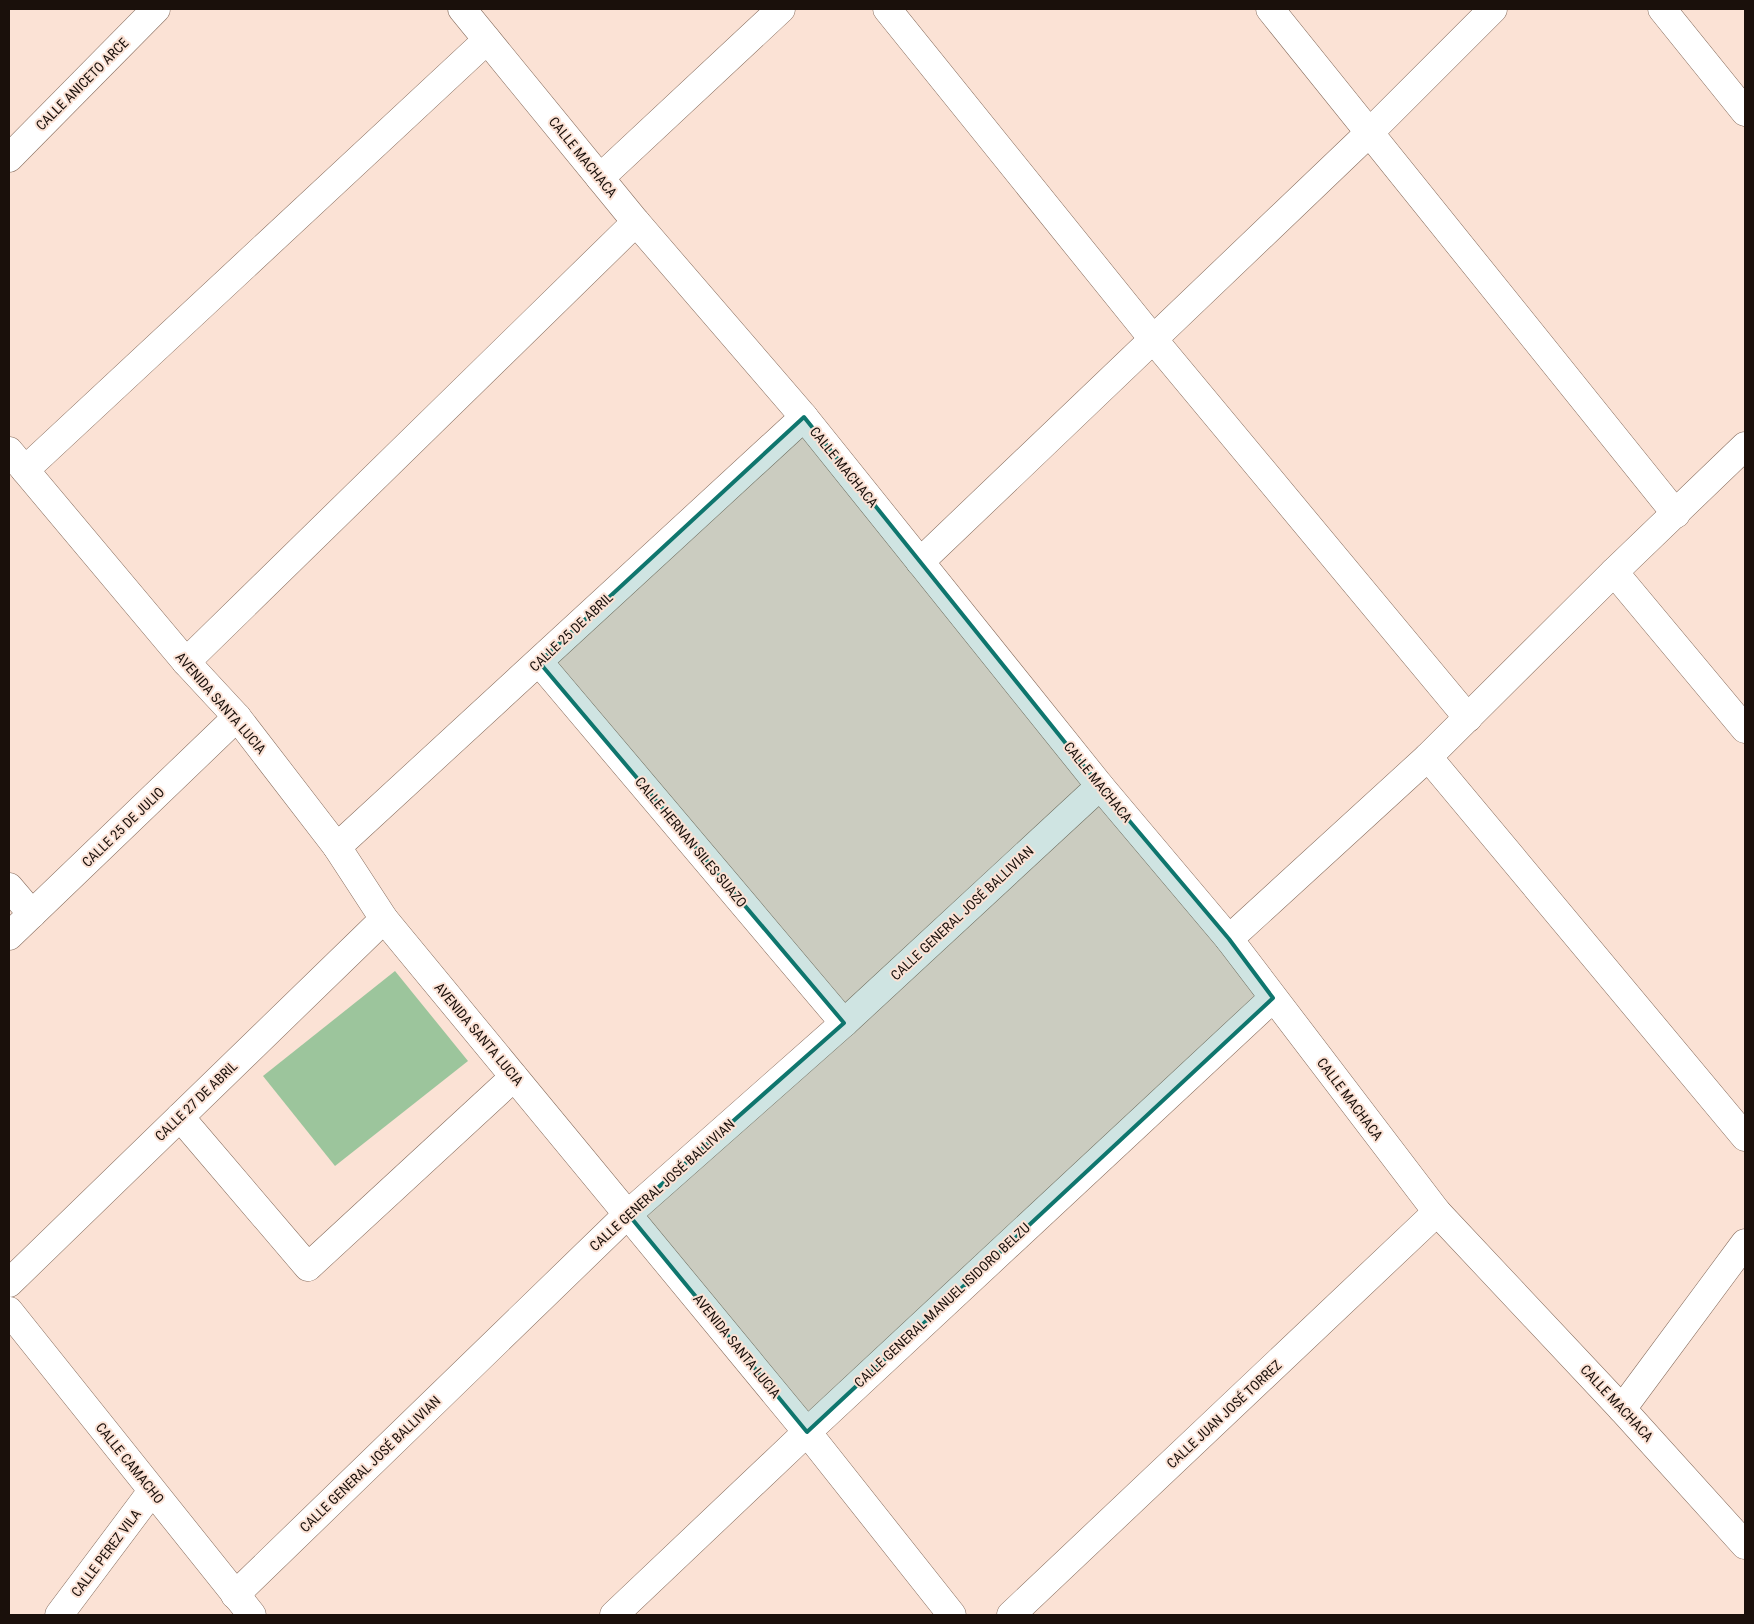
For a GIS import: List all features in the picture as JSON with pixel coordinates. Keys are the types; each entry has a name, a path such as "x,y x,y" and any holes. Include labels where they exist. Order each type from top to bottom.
{"street":[{"name":"CALLE ANICETO ARCE","path":"9,158 156,9"},
{"name":"CALLE MACHACA","path":"462,9 636,222 804,417 1100,786 1229,939 1437,1212 1622,1409 1745,1545"},
{"path":"600,178 781,9"},
{"path":"887,9 1153,339 1468,718"},
{"path":"1270,9 1676,514"},
{"path":"920,562 1369,133 1493,9"},
{"path":"1662,9 1745,112"},
{"path":"17,461 487,40"},
{"path":"186,662 636,222"},
{"name":"CALLE 25 DE ABRIL","path":"337,847 804,417"},
{"path":"1229,939 1468,718 1614,572 1745,446"},
{"name":"AVENIDA SANTA LUCIA","path":"17,461 186,662 237,717 337,847 384,919 807,1432 952,1615"},
{"path":"1614,572 1745,729"},
{"name":"CALLE HERNAN SILES SUAZO","path":"538,662 844,1023"},
{"name":"CALLE 25 DE JULIO","path":"9,936 237,717"},
{"path":"1428,756 1745,1138"},
{"name":"CALLE GENERAL JOSÉ BALLIVIAN","path":"244,1605 628,1214 844,1023 1100,786"},
{"path":"9,887 32,914"},
{"name":"CALLE 27 DE ABRIL","path":"9,1283 384,919"},
{"name":"CALLE GENERAL MANUEL ISIDORO BELZU","path":"614,1615 807,1432 1273,998"},
{"path":"180,1117 308,1267 514,1077"},
{"name":"CALLE JUAN JOSÉ TORREZ","path":"1011,1615 1437,1212"},
{"path":"1622,1409 1745,1243"},
{"name":"CALLE CAMACHO","path":"9,1311 244,1605"},
{"name":"CALLE PEREZ VILA","path":"59,1615 152,1491"}],"highlighted area":[{"path":"804,417 1100,786 1229,939 1273,998 807,1432 628,1214 844,1023 539,662"}],"green space":[{"path":"395,971 468,1061 335,1166 263,1076"}]}
